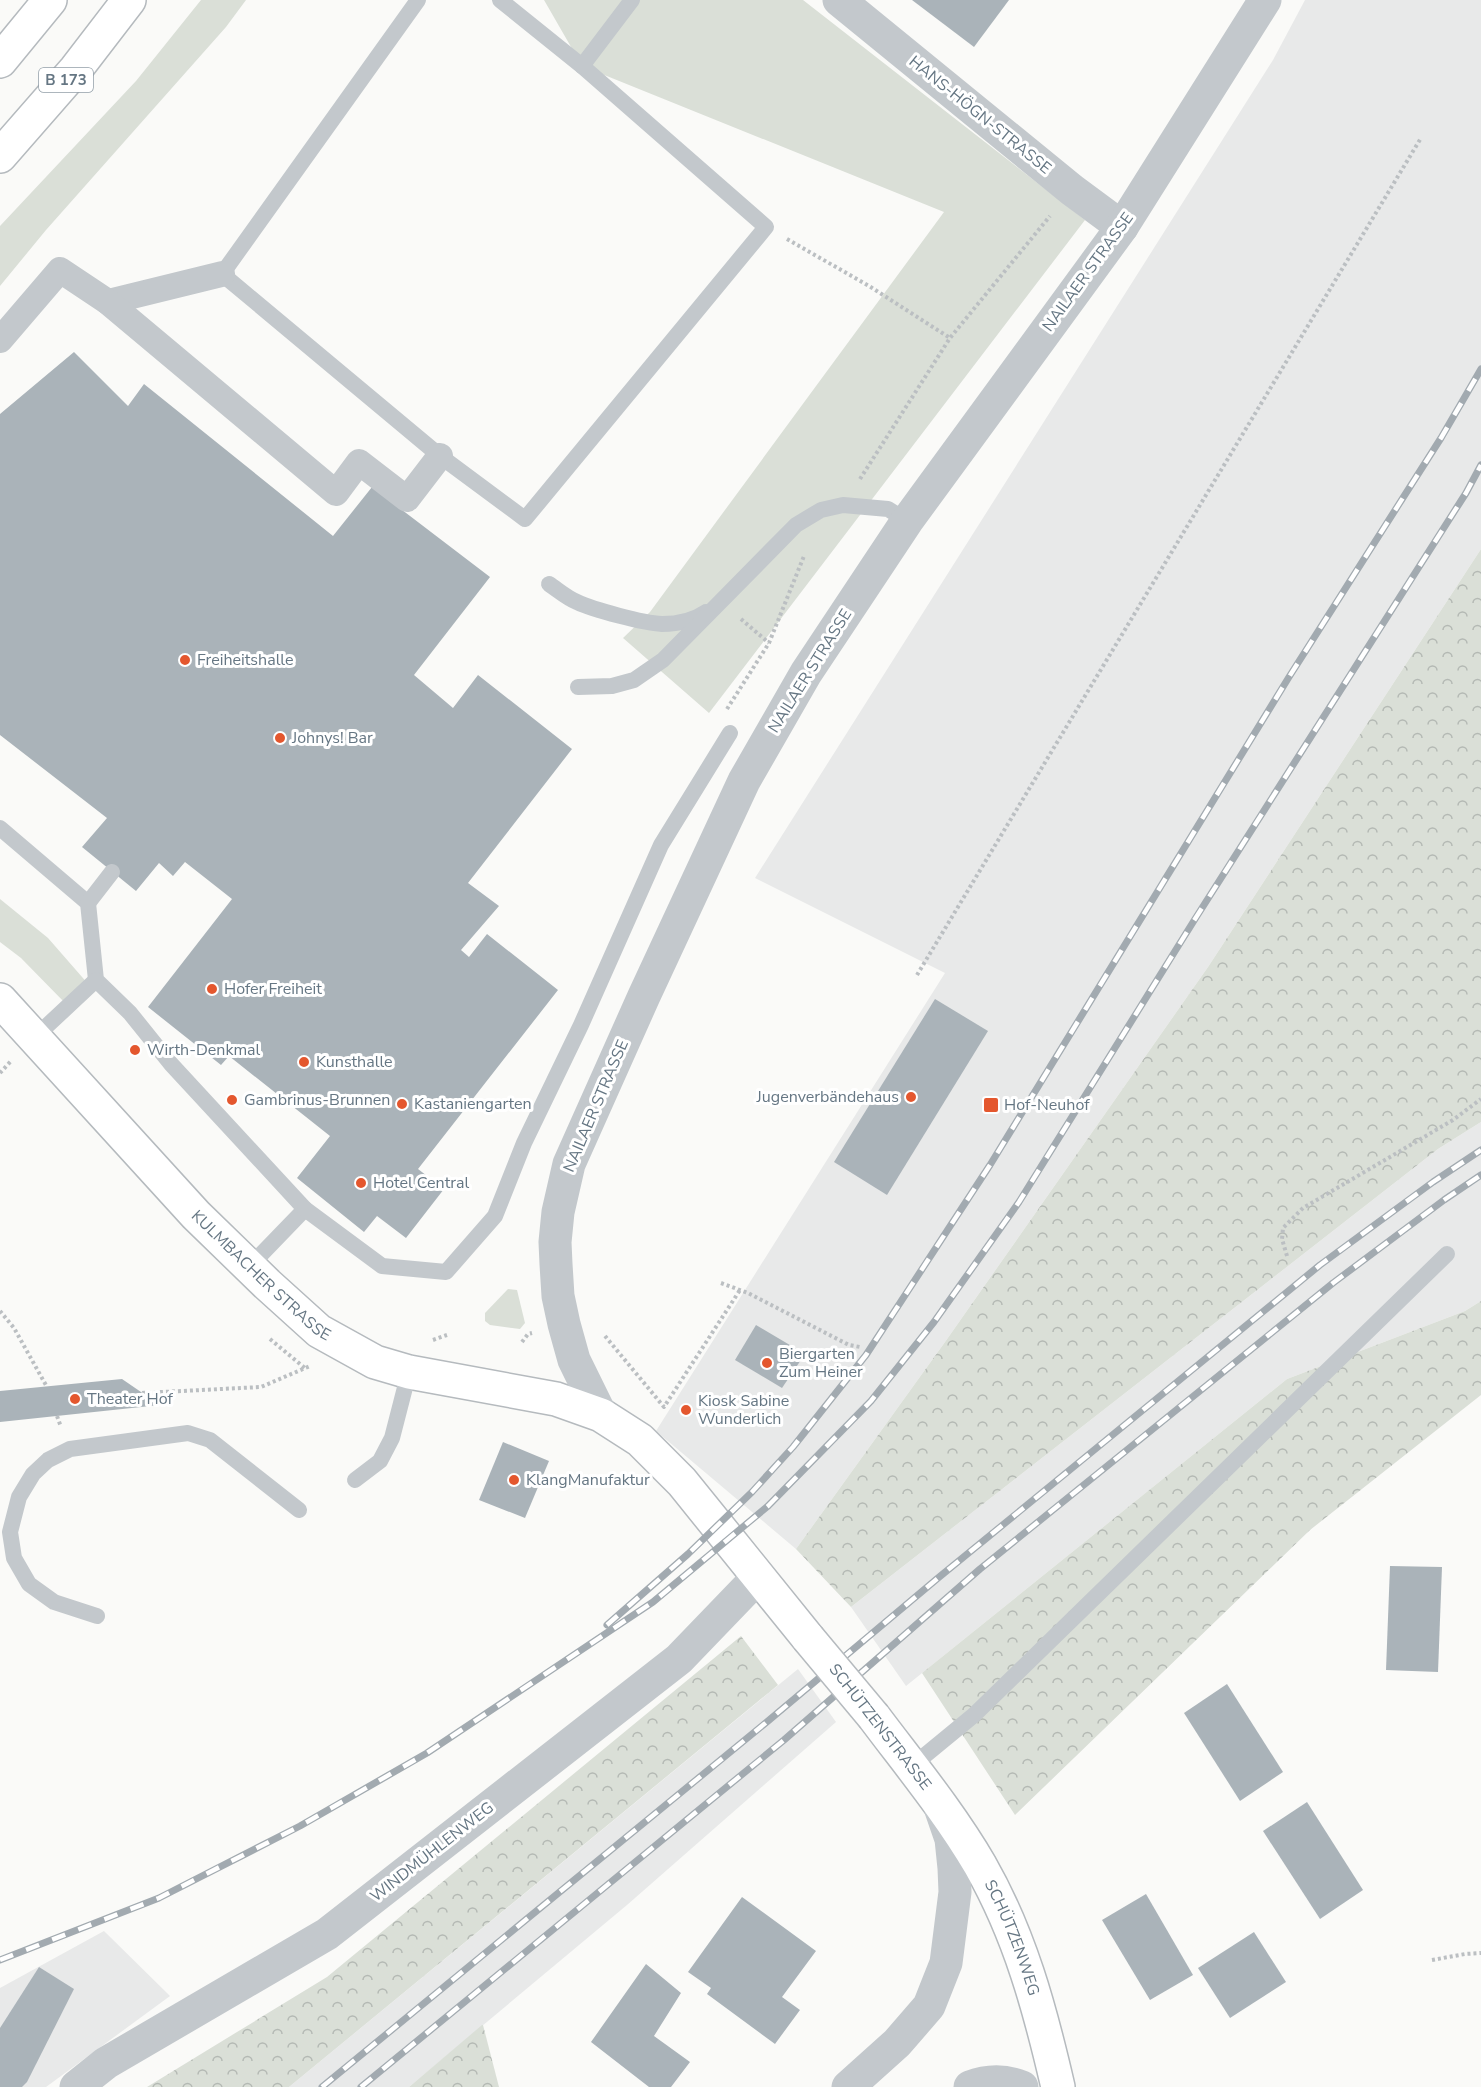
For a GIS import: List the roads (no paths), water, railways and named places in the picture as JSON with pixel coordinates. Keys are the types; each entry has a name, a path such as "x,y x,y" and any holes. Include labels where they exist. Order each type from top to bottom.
{"main road":[{"path":"0,61 50,0"},
{"name":"B 173","path":"0,156 76,69 129,0"},
{"name":"KULMBACHER STRASSE","path":"0,1000 196,1215 299,1315 334,1341 375,1362 409,1372 556,1399 601,1415"},
{"name":"SCHÜTZENSTRASSE","path":"601,1415 640,1440 682,1482 874,1717 938,1801"},
{"name":"SCHÜTZENWEG","path":"938,1801 979,1863 1027,1967 1058,2087"}],"street":[{"name":"HANS-HÖGN-STRASSE","path":"839,0 1122,228"},
{"name":"NAILAER STRASSE","path":"601,1415 574,1360 558,1296 555,1242 558,1212 568,1164 744,781 806,673 907,521 1122,228 1265,0"},
{"path":"0,340 60,270 108,302 336,493 359,462 404,504 440,456"},
{"path":"108,302 222,274"},
{"name":"WINDMÜHLENWEG","path":"76,2087 106,2064 327,1934 679,1659 758,1577"},
{"name":"SCHÜTZENSTRASSE","path":"848,2087 897,2043 929,2006 946,1963 955,1892 954,1868 951,1839 938,1801"},
{"path":"970,2087 1009,2081 1022,2087"}],"lane":[{"path":"418,0 222,274 440,456 525,519 766,227 582,66 500,0"},
{"path":"582,66 632,0"},
{"path":"578,687 612,686 634,680 663,660 796,525 821,510 843,505 888,509 907,521"},
{"path":"549,584 576,602 661,624 682,622 699,616 720,601"},
{"path":"0,828 88,903 96,980 130,1013 171,1064 305,1209 382,1266 446,1272 495,1216 524,1143 581,1025 661,845 730,733"},
{"path":"88,903 112,872"},
{"path":"35,1037 96,980"},
{"path":"249,1267 305,1209"},
{"path":"912,1766 974,1715 1448,1254"},
{"path":"355,1480 380,1461 392,1438 409,1372"},
{"path":"97,1616 54,1602 29,1584 15,1558 10,1532 19,1497 33,1474 48,1460 70,1449 188,1433 210,1440 299,1510"}],"railway":[{"path":"607,1625 688,1554 752,1492 793,1447 866,1355 990,1165 1289,677 1441,438 1481,369"},
{"path":"0,1960 159,1898 300,1826 427,1753 653,1602 768,1506 871,1401 934,1322 1019,1202 1195,919 1466,493 1481,465"},
{"path":"322,2087 1320,1265 1433,1182 1481,1150"},
{"path":"361,2087 784,1740 980,1569 1333,1283 1481,1175"}],"place":[{"name":"Freiheitshalle","path":"185,660"},
{"name":"Johnys! Bar","path":"280,738"},
{"name":"Hofer Freiheit","path":"212,989"},
{"name":"Wirth-Denkmal","path":"135,1050"},
{"name":"Kunsthalle","path":"304,1062"},
{"name":"Jugenverbändehaus","path":"911,1097"},
{"name":"Gambrinus-Brunnen","path":"232,1100"},
{"name":"Kastaniengarten","path":"402,1104"},
{"name":"Hof-Neuhof","path":"991,1105"},
{"name":"Hotel Central","path":"361,1183"},
{"name":"Biergarten Zum Heiner","path":"767,1363"},
{"name":"Theater Hof","path":"75,1399"},
{"name":"Kiosk Sabine Wunderlich","path":"686,1410"},
{"name":"KlangManufaktur","path":"514,1480"}]}
